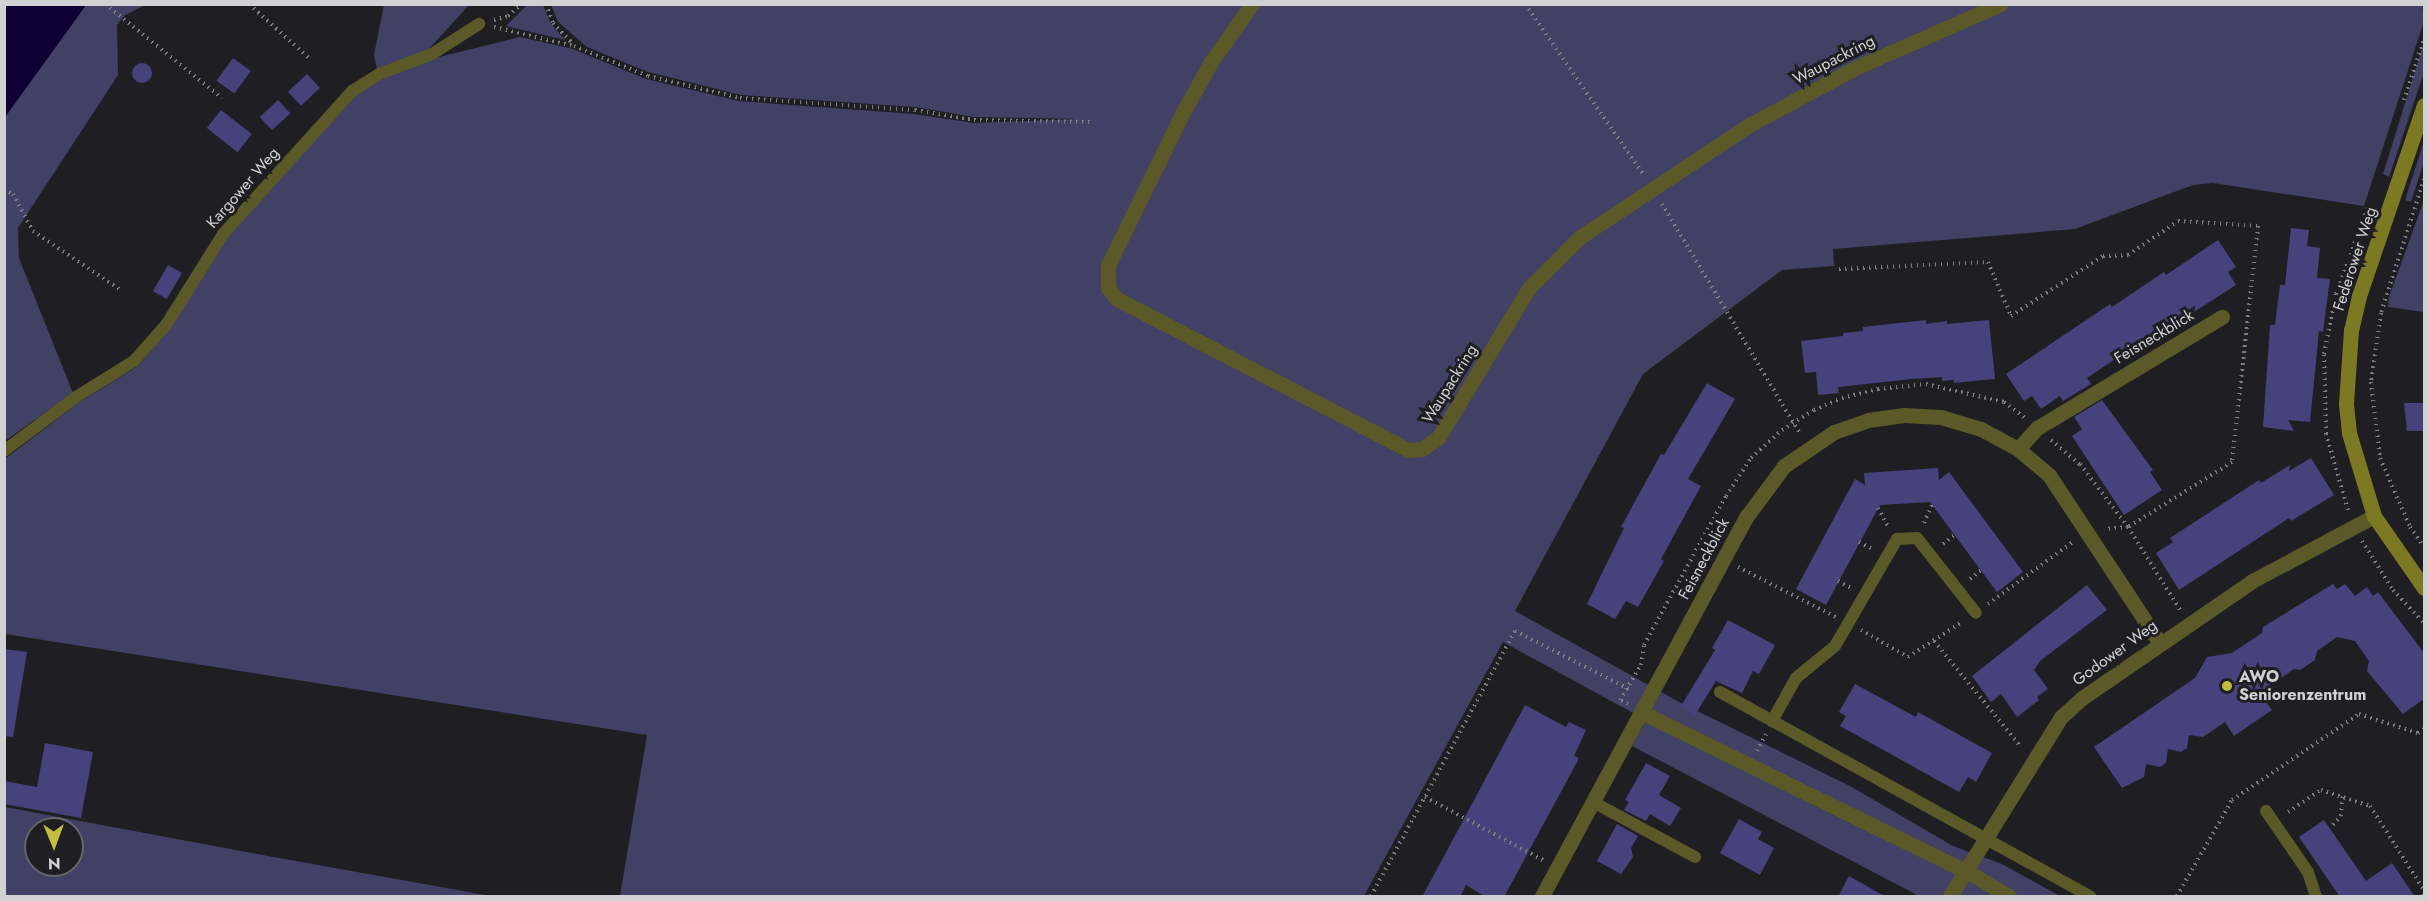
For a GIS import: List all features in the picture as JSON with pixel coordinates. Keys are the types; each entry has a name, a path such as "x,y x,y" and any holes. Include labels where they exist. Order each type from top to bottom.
{"street":[{"name":"Waupackring","path":"1252,4 1211,62 1183,112 1108,265 1108,288 1117,299 1389,443 1415,450 1438,438 1529,288 1580,237 1652,186 1751,124 1855,68 2001,4"},
{"name":"Federower Weg","path":"2424,105 2359,296 2351,330 2346,404 2349,433 2374,516 2424,588"},
{"name":"Feisneckblick","path":"2018,448 2037,428 2222,317"},
{"name":"Feisneckblick","path":"1542,897 1747,516 1784,466 1834,432 1868,420 1905,415 1941,417 1981,429 2018,448 2049,475 2159,642"},
{"name":"Godower Weg","path":"1950,897 2061,717 2159,642 2188,623 2282,564 2374,516"},
{"path":"1641,712 1966,871 2009,897"}],"lane":[{"name":"Kargower Weg","path":"4,451 76,397 134,361 166,325 223,234 352,91 379,74 432,54 479,24"},
{"path":"1772,721 1796,678 1835,646 1896,539 1917,538 1976,613"},
{"path":"1720,692 2090,897"},
{"path":"1593,802 1695,856"},
{"path":"2268,814 2308,872 2316,897"}],"path":[{"path":"105,4 222,98"},
{"path":"249,4 309,58"},
{"path":"479,24 508,16 522,4"},
{"path":"546,4 553,23 574,46"},
{"path":"1525,4 1652,186 1793,424"},
{"path":"479,24 574,46 648,76 740,98 915,110 974,120 1093,122"},
{"path":"2424,180 2381,313 2371,382 2380,458 2410,527 2424,547"},
{"path":"4,189 13,194 33,231 119,289"},
{"path":"1724,560 1848,623 1908,657 1976,613 2087,532 2128,526 2232,462 2258,226 2178,221 2128,255 2103,256 2011,316 1988,262 1839,269"},
{"path":"1641,712 1620,700 1629,689 1641,665 1644,645 1726,496 1751,458 1793,424 1842,398 1878,389 1926,384 2004,402 2080,464 2128,526 2188,623"},
{"path":"1371,897 1515,631 1629,689"},
{"path":"1934,641 2032,762"},
{"path":"2177,897 2232,800 2359,714 2418,733 2424,729"},
{"path":"1749,765 1772,721"},
{"path":"2268,814 2293,811 2312,792 2321,790 2343,795 2370,806 2424,890"},
{"path":"2333,825 2341,816 2343,795"},
{"path":"1425,796 1557,868"}],"shaded area":[{"path":"2422,4 2424,21 2364,206 2213,183 2193,185 2075,229 1833,249 1834,266 1782,270 1643,374 1515,611 1681,703 1850,786 1953,846 2002,864 2060,896 1919,896 1632,746 1646,720 1503,642 1364,896 620,896 647,735 5,634 5,459 78,403 138,366 172,326 228,235 358,93 380,79 435,58 520,37 573,49 646,79 739,101 914,114 974,123 1078,119 974,117 915,107 741,95 648,72 587,47 558,22 551,5"},
{"path":"4,5 86,5 5,117"},
{"path":"86,5 145,5 124,16 117,25 118,75 18,228 19,258 73,393 5,441 5,117"},
{"path":"384,5 469,5 428,50 377,69 374,55"},
{"path":"527,5 543,5 551,24 565,40 506,26"},
{"path":"2424,42 2424,72 2389,177 2383,174"},
{"path":"2424,141 2424,162 2411,202 2405,200"},
{"path":"2424,200 2424,312 2388,307 2389,297"},
{"path":"5,807 59,817 24,817 24,877 84,877 84,822 491,896 5,896"}],"building":[{"path":"233,58 251,71 234,94 217,81"},
{"path":"142,63 149,66 152,73 149,80 142,83 135,80 132,73 135,66"},
{"path":"307,74 320,88 301,106 288,92"},
{"path":"278,100 290,113 272,130 260,117"},
{"path":"221,110 252,134 238,152 207,128"},
{"path":"2291,228 2309,230 2307,246 2320,248 2317,278 2330,279 2323,332 2319,331 2310,422 2288,420 2294,431 2263,427 2270,325 2275,325 2280,285 2285,285"},
{"path":"2218,240 2236,267 2228,272 2236,285 2147,342 2145,339 2087,378 2091,384 2063,401 2060,396 2041,409 2032,396 2024,401 2006,374 2110,304 2112,307 2164,272 2166,275"},
{"path":"168,265 182,273 167,299 153,291"},
{"path":"1926,320 1926,324 1947,321 1947,324 1989,320 1995,379 1954,383 1954,380 1942,381 1942,377 1912,379 1838,387 1839,393 1818,395 1816,372 1805,373 1801,341 1843,336 1843,333 1863,331 1863,327"},
{"path":"1707,383 1735,399 1688,479 1701,486 1661,559 1664,561 1638,607 1626,601 1615,619 1587,604 1624,528 1621,527 1661,454 1664,455"},
{"path":"2102,400 2153,470 2150,472 2162,490 2124,515 2072,436 2082,429 2074,417"},
{"path":"2404,403 2424,403 2424,431 2407,431"},
{"path":"2311,458 2334,495 2291,521 2289,518 2179,590 2156,553 2173,542 2170,538 2259,480 2261,483 2290,465 2289,471"},
{"path":"1938,468 1939,480 1949,472 2023,572 1997,592 1930,502 1880,505 1826,605 1796,589 1855,479 1865,485 1864,473"},
{"name":"AWO Seniorenzentrum","path":"2333,584 2337,589 2345,584 2355,596 2367,587 2373,596 2378,592 2424,653 2424,699 2403,714 2367,671 2369,661 2355,641 2337,637 2317,651 2315,660 2300,670 2294,669 2260,693 2272,710 2234,736 2225,722 2203,737 2189,735 2187,748 2181,752 2168,749 2166,763 2160,767 2146,764 2144,777 2122,788 2094,747 2195,678 2207,657 2232,653 2262,633 2263,627"},
{"path":"2087,585 2107,610 2040,661 2034,670 2048,689 2037,697 2039,700 2017,717 2001,694 1991,702 1972,676"},
{"path":"1728,620 1775,645 1759,674 1753,671 1742,693 1716,681 1695,715 1681,706 1715,650 1712,648"},
{"path":"4,649 27,652 13,737 4,736"},
{"path":"1855,684 1916,717 1918,712 1992,753 1976,782 1968,777 1959,792 1840,726 1846,716 1839,712"},
{"path":"1525,705 1566,727 1569,722 1586,730 1574,756 1579,758 1575,766 1504,897 1486,897 1466,885 1460,897 1422,897"},
{"path":"45,743 93,752 81,817 4,804 4,781 37,787"},
{"path":"1646,763 1670,776 1659,795 1681,808 1670,826 1650,814 1646,821 1624,810 1629,802 1625,800"},
{"path":"1739,819 1762,832 1758,839 1774,848 1760,875 1720,853"},
{"path":"2324,820 2366,881 2392,863 2415,897 2340,897 2299,837"},
{"path":"1617,824 1638,836 1631,848 1633,857 1621,874 1597,861"},
{"path":"1849,876 1886,897 1838,897"}],"place":[{"name":"AWO Seniorenzentrum","path":"2227,686"}]}
